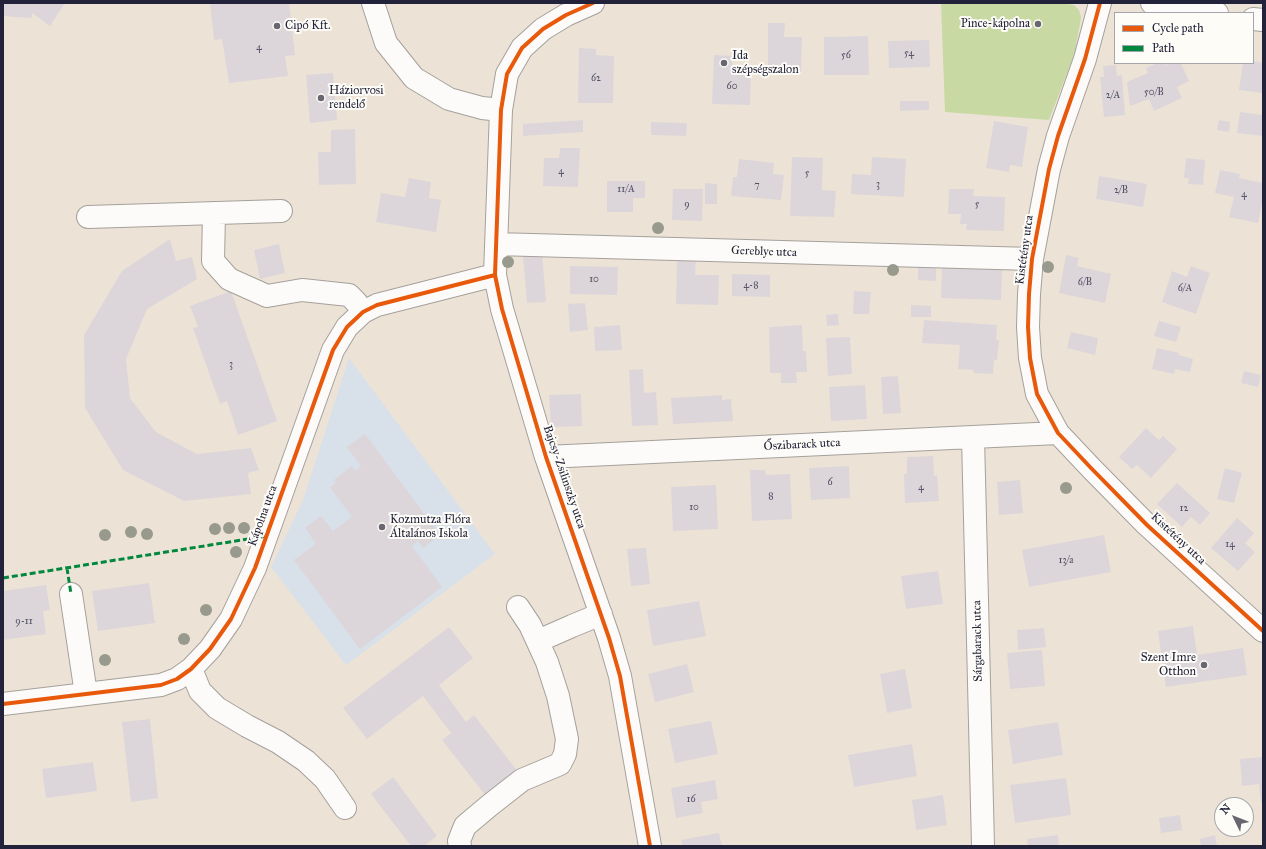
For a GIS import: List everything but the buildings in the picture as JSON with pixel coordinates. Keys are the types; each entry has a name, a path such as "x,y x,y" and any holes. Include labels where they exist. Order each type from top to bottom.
{"street":[{"path":"373,3 386,43 414,78 450,99 482,108 501,110"},
{"name":"Bajcsy-Zsilinszky utca","path":"593,3 566,15 543,29 522,48 508,74 501,110 495,275 502,309 546,457 601,614 620,676 650,846"},
{"name":"Kistétény utca","path":"1100,3 1085,59 1058,136 1049,169 1032,259 1029,301 1030,358 1037,394 1058,433 1147,525 1263,631"},
{"path":"1152,3 1210,12"},
{"path":"88,217 282,212"},
{"path":"214,213 213,261 229,279 267,296 302,290 349,295 363,312"},
{"name":"Gereblye utca","path":"496,244 1032,259"},
{"name":"Kápolna utca","path":"3,704 161,685 177,679 191,669 210,649 231,618 255,568 333,350 347,327 363,312 377,305 495,275"},
{"name":"Őszibarack utca","path":"546,457 1058,433"},
{"name":"Sárgabarack utca","path":"972,437 983,846"},
{"path":"71,594 86,694"},
{"path":"460,846 459,841 465,826 522,780 560,764 565,754 567,739 558,696 547,662 538,641 518,606"},
{"path":"538,641 601,614"},
{"path":"191,669 200,691 217,708 246,726 278,742 306,761 325,779 345,808"}],"shaded area":[{"name":"Kozmutza Flóra Általános Iskola","path":"349,358 495,554 346,665 271,567 303,500"}],"green space":[{"path":"941,3 1059,3 1074,5 1079,10 1081,17 1074,55 1049,120 945,112"}],"marked path":[{"path":"3,578 267,536"},
{"path":"67,568 71,594"}],"cycle path":[{"path":"593,3 566,15 543,29 522,48 507,74 501,110 495,275 502,309 546,457 609,638 620,676 650,846"},
{"path":"1100,3 1085,59 1058,136 1049,169 1032,259 1028,327 1030,358 1037,394 1058,433 1091,468 1147,525 1263,631"},
{"path":"3,704 161,685 177,679 191,669 210,649 231,619 255,568 333,350 347,327 363,312 377,305 495,275"}],"place":[{"name":"Pince-kápolna","path":"1038,24"},
{"name":"Cipó Kft.","path":"277,26"},
{"name":"Ida szépségszalon","path":"724,63"},
{"name":"Háziorvosi rendelő","path":"321,98"},
{"name":"Kozmutza Flóra Általános Iskola","path":"382,527"},
{"name":"Szent Imre Otthon","path":"1204,665"}]}
